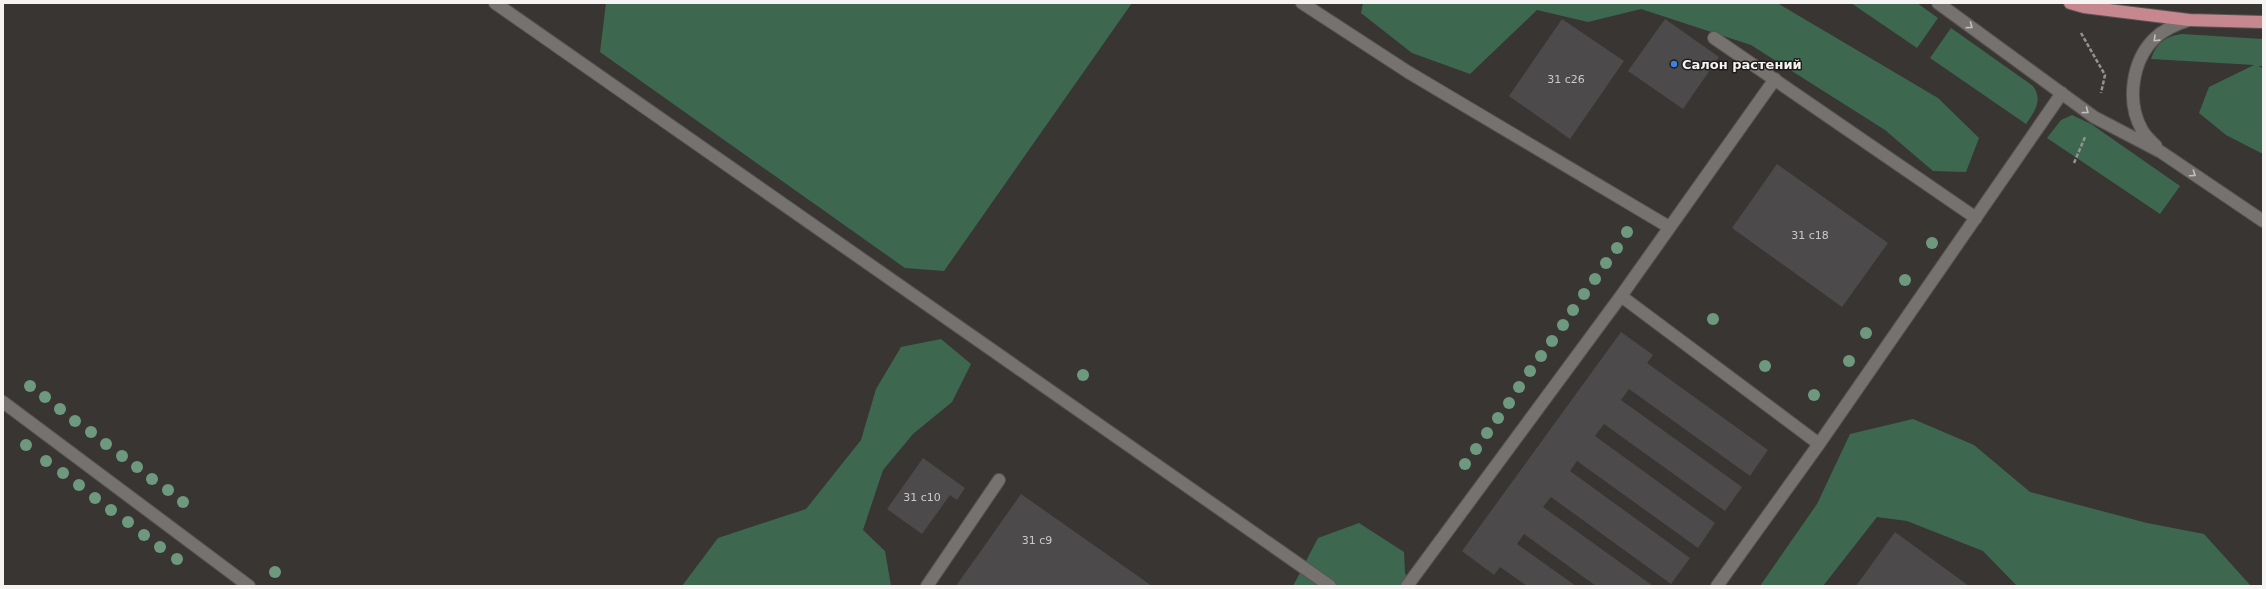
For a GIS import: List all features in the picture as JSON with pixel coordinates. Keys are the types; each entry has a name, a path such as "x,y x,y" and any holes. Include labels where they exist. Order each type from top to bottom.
{"main road":[{"path":"2070,3 2084,8 2189,20 2263,22"}],"street":[{"path":"496,3 1330,586"},
{"path":"1302,3 1408,72 1669,227"},
{"path":"1938,3 2094,116 2160,152 2263,221"},
{"path":"2160,152 2142,130 2135,112 2133,86 2135,76 2144,52 2154,39 2172,26 2189,20"},
{"path":"1714,38 1976,218"},
{"path":"1408,586 1621,296 1775,79"},
{"path":"1718,586 1820,444 2062,93"},
{"path":"1621,296 1820,444"},
{"path":"3,402 249,586"},
{"path":"927,586 999,480"}],"path":[{"path":"2081,33 2105,75 2100,99"}],"green space":[{"path":"606,3 1132,3 944,271 905,268 600,52"},
{"path":"1363,3 1777,3 1938,98 1979,138 1966,172 1933,171 1885,130 1751,45 1641,9 1588,22 1537,10 1470,74 1412,53 1361,13"},
{"path":"1851,3 1917,3 1938,18 1917,48"},
{"path":"1951,28 2033,86 2036,91 2038,101 2035,110 2026,124 1930,58"},
{"path":"2182,34 2263,39 2263,66 2258,66 2263,68 2263,154 2226,135 2199,113 2209,87 2254,65 2151,59 2153,53 2162,41 2171,36"},
{"path":"2072,115 2091,124 2180,186 2160,214 2047,138 2061,120"},
{"path":"941,339 971,364 952,402 913,434 883,470 863,530 885,551 891,586 682,586 718,538 806,509 861,440 876,389 901,347"},
{"path":"1913,419 1974,445 2030,492 2147,523 2204,534 2251,586 2017,586 1983,551 1907,521 1877,517 1823,586 1760,586 1817,504 1850,434"},
{"path":"1359,523 1404,552 1405,573 1411,586 1293,586 1318,538"}],"building":[{"path":"1562,19 1624,61 1570,139 1509,96"},
{"name":"Салон растений","path":"1665,19 1719,57 1683,109 1628,71"},
{"path":"1777,164 1888,243 1842,307 1732,228"},
{"path":"1621,332 1653,355 1647,363 1768,450 1750,476 1629,389 1621,400 1742,487 1725,511 1604,424 1595,436 1715,523 1698,548 1577,461 1570,471 1690,558 1671,584 1551,497 1543,507 1653,586 1596,586 1524,534 1517,544 1576,586 1527,586 1500,567 1494,575 1462,551"},
{"path":"923,458 965,488 957,500 950,495 922,534 887,509"},
{"path":"1021,494 1152,586 956,586"},
{"path":"1895,532 1969,586 1856,586"}],"place":[{"name":"Салон растений","path":"1674,64"}]}
